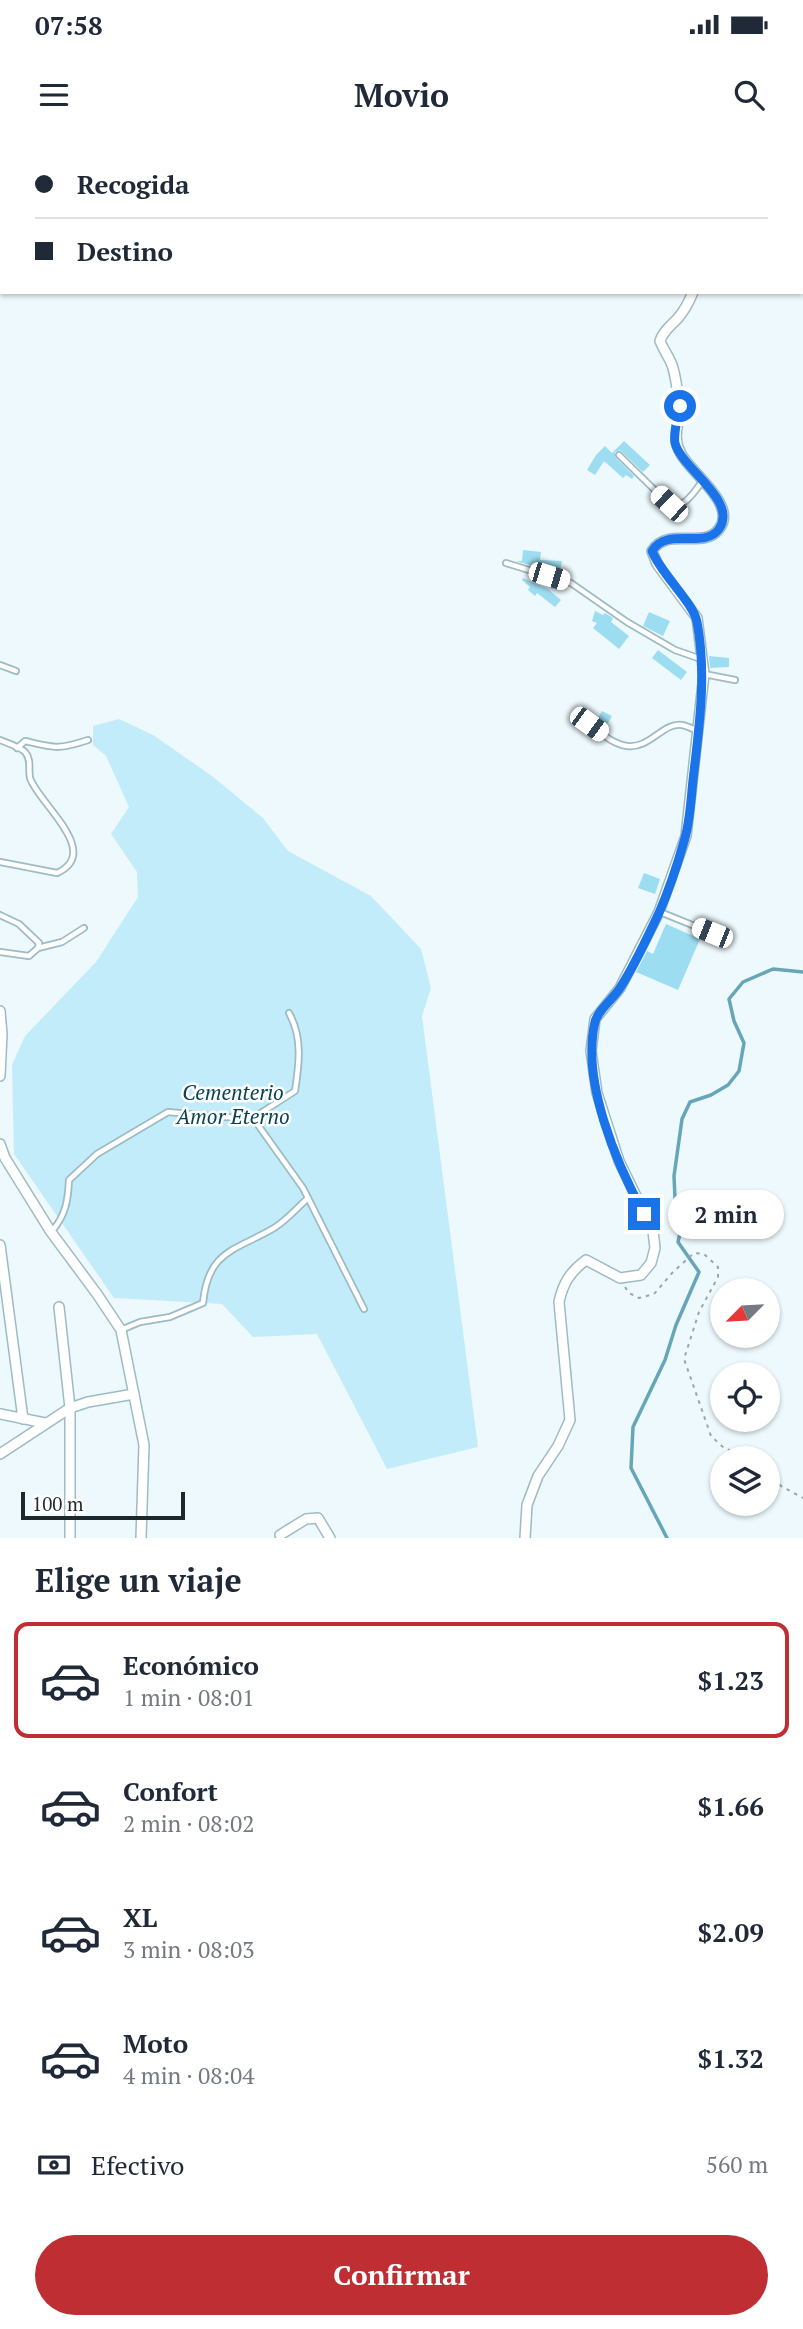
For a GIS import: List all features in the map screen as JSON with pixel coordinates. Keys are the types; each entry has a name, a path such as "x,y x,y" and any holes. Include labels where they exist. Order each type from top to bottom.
{"street":[{"path":"525,1538 527,1505 538,1476 558,1446 570,1420 559,1302 563,1283 586,1260 620,1278 641,1275 651,1263 655,1248 653,1231 615,1149 597,1093 592,1051 595,1019 620,988 659,912 686,836 704,674 697,618 657,564 652,551 657,543 665,540 709,537 719,529 724,517 722,507 684,459 675,443 680,406 672,364 660,341 662,334 678,319 692,294"},
{"path":"0,1011 0,1076"},
{"path":"0,1144 5,1158 51,1232 121,1330 144,1445 141,1538"},
{"path":"0,1245 23,1419"},
{"path":"59,1307 70,1408 70,1538"},
{"path":"0,1454 70,1408 134,1394"},
{"path":"0,1414 45,1423"},
{"path":"278,1537 306,1519 318,1518 330,1538"}],"lane":[{"path":"618,455 669,504 684,504 704,481"},
{"path":"506,563 571,583 627,622 675,650 702,659"},
{"path":"0,665 16,671"},
{"path":"704,674 736,680"},
{"path":"589,724 613,742 627,746 641,745 673,725 682,725 698,732"},
{"path":"0,740 24,752 30,764 30,778 59,819 73,845 74,853 64,870 57,873 0,862"},
{"path":"17,748 25,741 50,748 62,748 88,740"},
{"path":"659,912 712,933"},
{"path":"0,915 19,924 39,943 38,947"},
{"path":"0,952 29,956 38,947 62,942 84,929"},
{"path":"51,1232 60,1222 67,1206 69,1180 97,1154 168,1112 253,1118 295,1091 300,1059 294,1023 289,1013"},
{"path":"253,1118 308,1198 364,1309"},
{"path":"121,1330 140,1322 170,1317 203,1303 208,1273 215,1262 277,1226 308,1198"}],"path":[{"path":"620,1278 629,1293 639,1298 654,1294 694,1253 704,1254 718,1267 718,1277 699,1312 684,1359 711,1436 722,1446"},
{"path":"780,1486 803,1498"}],"green space":[{"name":"Cementerio Amor Eterno","path":"119,719 153,735 212,776 263,818 288,851 371,896 421,949 431,988 422,1016 478,1447 387,1469 317,1334 253,1337 222,1304 114,1298 14,1154 12,1065 25,1036 96,962 138,897 137,872 111,834 129,807 106,756 93,745 93,726"}],"building":[{"path":"624,441 650,465 643,472 620,450 615,452 615,457 634,476 632,479 626,475 623,478 604,461 595,475 587,470 605,446 612,453"},
{"path":"523,550 541,552 540,560 562,561 559,574 516,561 522,561"},
{"path":"523,578 548,589 561,600 555,607 537,593 535,596 528,590 530,587"},
{"path":"595,611 613,618 611,622 629,636 619,649 593,628 597,623 592,621"},
{"path":"649,612 670,621 663,636 643,626"},
{"path":"658,650 687,672 681,680 652,658"},
{"path":"709,656 729,658 729,667 710,668"},
{"path":"602,711 612,716 604,730 595,723"},
{"path":"644,873 660,879 655,894 638,888"},
{"path":"666,924 700,939 678,990 636,972 647,951 653,954"}],"waterway":[{"path":"667,1538 631,1468 633,1427 665,1360 676,1325 699,1272 678,1242 684,1216 675,1198 674,1176 682,1119 690,1102 711,1095 728,1085 739,1071 744,1043 734,1021 729,999 743,982 773,969 803,972"}],"route":[{"path":"644,1214 619,1160 607,1125 597,1093 592,1051 595,1019 620,988 659,912 686,836 704,674 697,618 657,564 652,551 657,543 665,540 709,537 719,529 724,517 722,507 684,459 675,443 680,406"}]}
